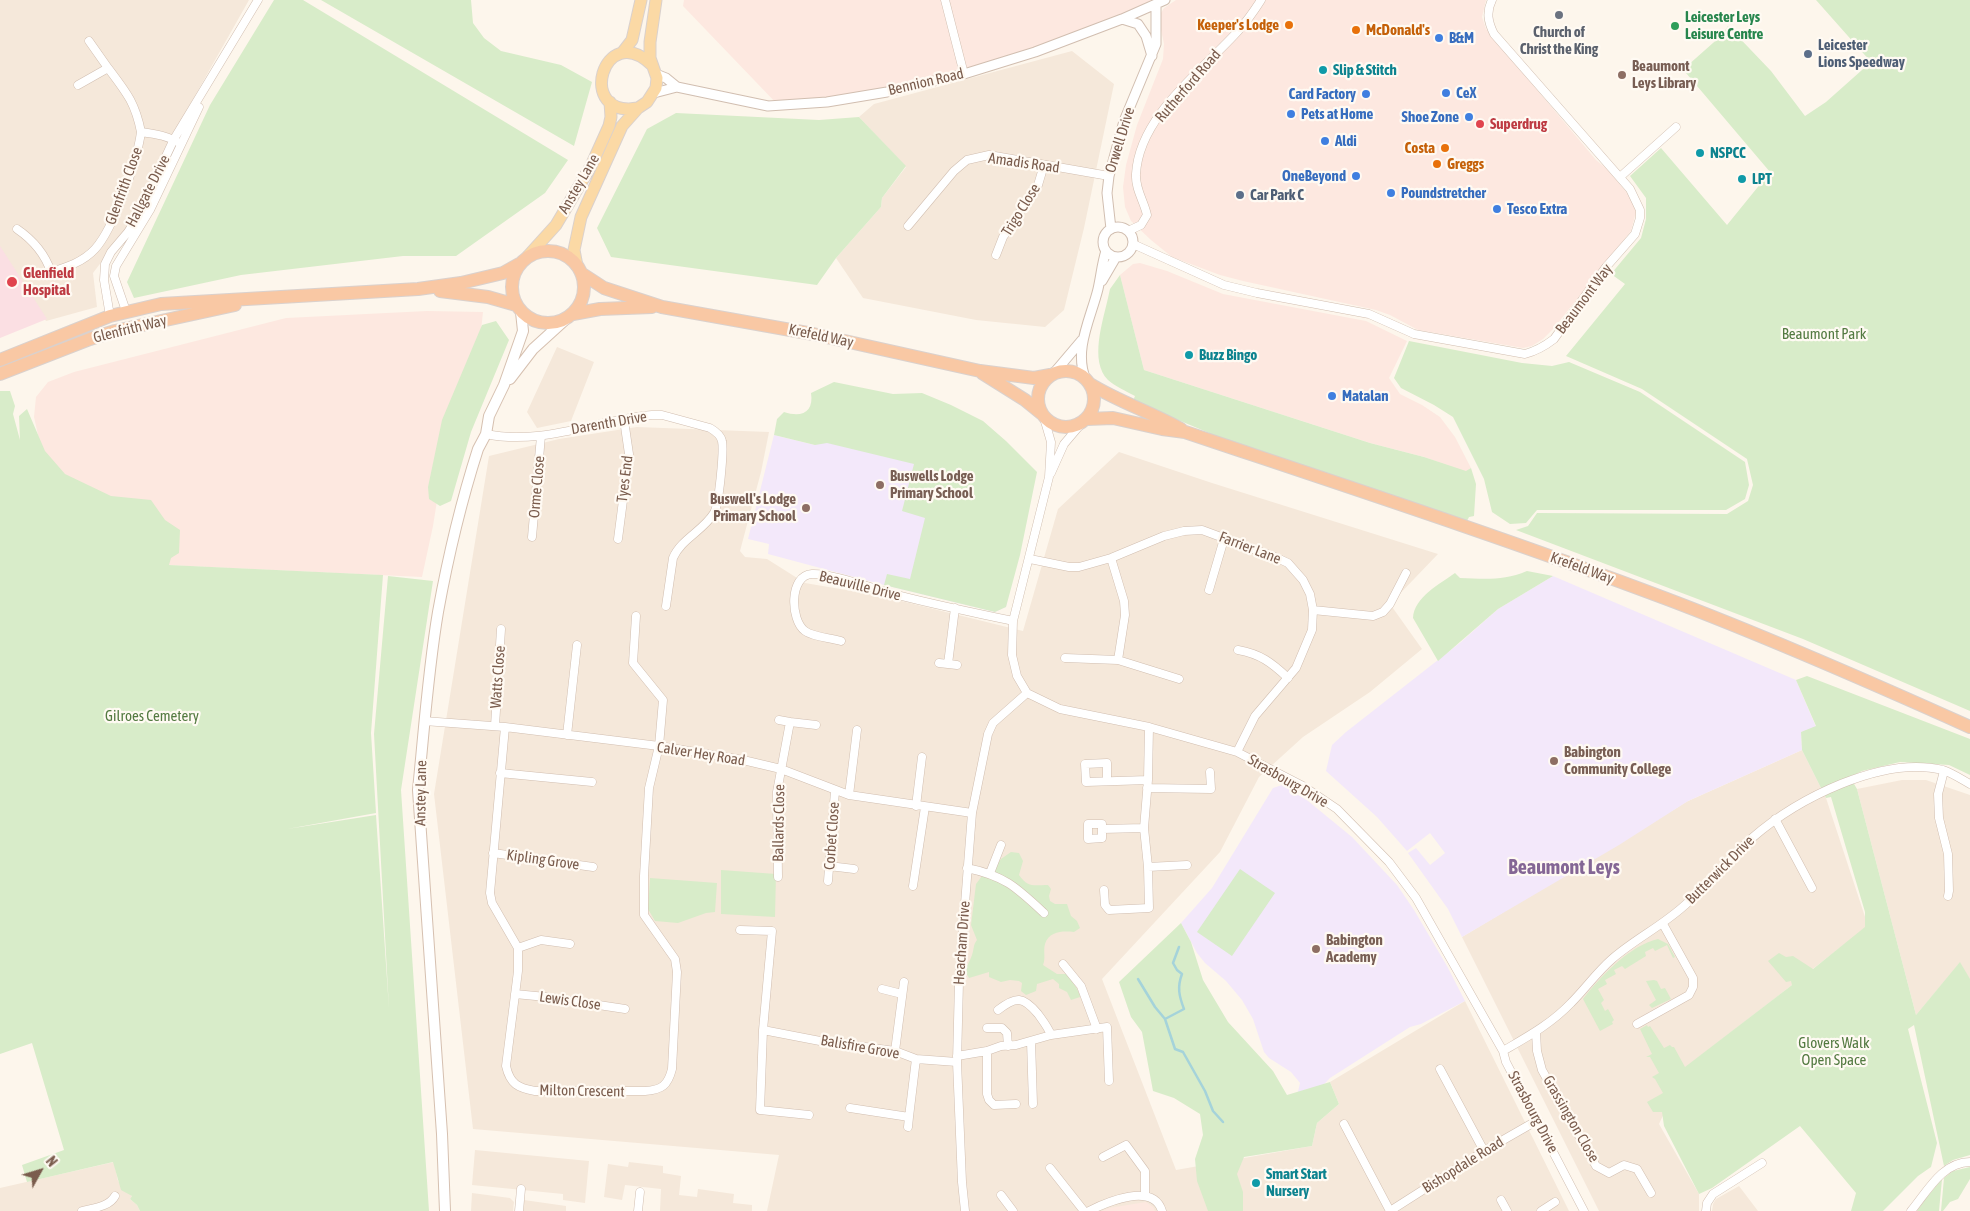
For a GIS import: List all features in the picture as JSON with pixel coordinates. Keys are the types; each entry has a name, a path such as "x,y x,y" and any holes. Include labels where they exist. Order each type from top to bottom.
{"highway":[{"path":"552,251 567,256 579,269 584,289 581,302 569,317 554,323 540,323 530,319 518,309 511,285 514,273 524,260 539,252 552,251"},
{"name":"Glenfrith Way","path":"0,360 110,316 125,315 161,304 418,289 462,283 503,273 524,260"},
{"name":"Krefeld Way","path":"579,269 604,288 662,307 813,334 980,372 1034,378 1052,374"},
{"name":"Glenfrith Way","path":"418,289 488,297 518,309"},
{"name":"Glenfrith Way","path":"0,374 115,331 264,298"},
{"name":"Krefeld Way","path":"569,317 600,309 662,307"},
{"path":"115,331 125,315 173,310 222,308"},
{"path":"1066,371 1075,372 1088,382 1095,399 1093,408 1084,421 1073,427 1059,427 1043,416 1038,397 1040,389 1052,374 1066,371"},
{"name":"Krefeld Way","path":"980,372 1025,400 1043,416"},
{"name":"Krefeld Way","path":"1088,382 1109,396 1165,420 1185,432"},
{"name":"Krefeld Way","path":"1084,421 1113,418 1185,432 1468,526 1668,600 1815,658 1970,727"}],"main road":[{"name":"Anstey Lane","path":"524,260 556,225 584,180 609,126 611,117 610,102 601,86 602,74 610,60 622,54 632,40 641,0"},
{"path":"654,93 657,84 650,58 650,42 656,0"},
{"path":"622,54 633,53 644,57 654,69"},
{"name":"Anstey Lane","path":"579,269 574,250 581,217 622,126 654,93"},
{"path":"610,102 623,108 638,108"},
{"name":"Anstey Lane","path":"445,1211 442,1134 418,790 424,721 438,614 446,573 471,469 478,448 486,434 489,416 504,386 522,331 518,309"},
{"name":"Anstey Lane","path":"504,386 533,349 569,317"}],"street":[{"name":"Hallgate Drive","path":"110,316 104,280 105,264 111,252 128,232 138,216 216,72 258,0"},
{"path":"945,0 964,74"},
{"name":"Bennion Road","path":"654,93 677,87 768,106 799,105 887,92 964,74 1035,52 1122,19 1165,0"},
{"name":"Rutherford Road","path":"1128,231 1141,225 1146,215 1136,183 1136,175 1137,165 1150,130 1164,108 1238,31 1261,0"},
{"name":"Beaumont Way","path":"1133,244 1224,285 1369,314 1414,334 1525,354 1541,348 1554,339 1606,268 1635,234 1640,218 1640,210 1635,197 1620,177 1494,34 1487,18 1488,8 1492,0"},
{"name":"Orwell Drive","path":"1111,229 1107,193 1108,176 1124,121 1156,44 1156,5"},
{"path":"1122,19 1138,24 1146,36 1152,56"},
{"name":"Glenfrith Close","path":"17,229 29,237 47,260 51,272 75,264 94,250 110,226 139,150 142,132 137,112 129,96 89,41"},
{"path":"78,85 108,68"},
{"name":"Bennion Road","path":"654,69 677,87"},
{"path":"1620,177 1676,127"},
{"name":"Glenfrith Close","path":"142,132 178,141"},
{"name":"Hallgate Drive","path":"125,315 114,276 116,266 150,210 178,141"},
{"name":"Amadis Road","path":"908,226 954,171 967,160 989,155 1108,176"},
{"name":"Trigo Close","path":"996,255 1003,237 1038,185 1044,164"},
{"path":"1088,382 1082,364 1082,340 1098,288 1106,251 1103,242 1105,235 1111,229 1122,228 1132,236 1133,244 1127,255 1116,257 1106,251"},
{"path":"1098,288 1116,257"},
{"path":"1052,374 1082,340"},
{"name":"Darenth Drive","path":"486,434 512,438 542,436 642,416 662,416 710,428 720,436 723,443 718,504 708,521 676,551 673,558 666,606"},
{"path":"1027,693 1017,676 1012,655 1013,621 1049,477 1052,442 1043,416"},
{"name":"Tyes End","path":"618,539 629,454 624,420"},
{"path":"1049,477 1064,444 1084,421"},
{"name":"Orme Close","path":"532,538 542,436"},
{"name":"Farrier Lane","path":"1030,559 1068,567 1088,565 1111,558 1164,536 1184,531 1202,530 1275,556 1288,564 1303,580 1310,594 1313,610 1312,630 1296,668 1255,716 1237,752"},
{"path":"1209,590 1224,539"},
{"path":"1111,558 1124,601 1125,615 1118,660"},
{"path":"1313,610 1373,616 1383,612 1390,604 1406,573"},
{"name":"Beauville Drive","path":"841,641 806,632 799,625 795,602 796,588 798,582 806,575 820,574 892,594 1013,621"},
{"path":"939,663 952,664 955,608"},
{"path":"636,616 633,663 663,700 658,746"},
{"name":"Watts Close","path":"494,726 501,629"},
{"path":"567,735 578,645"},
{"path":"1238,650 1255,653 1288,678"},
{"path":"1065,658 1118,660 1179,679"},
{"name":"Strasbourg Drive","path":"1027,693 1060,709 1149,727 1237,752 1303,786 1337,809 1389,862 1416,898 1503,1050 1506,1062 1584,1211"},
{"name":"Heacham Drive","path":"965,1211 957,1059 959,982 972,813 988,734 993,723 1027,693"},
{"path":"779,720 816,725"},
{"name":"Calver Hey Road","path":"424,721 505,727 658,746 743,760 782,769 848,795 972,813"},
{"name":"Ballards Close","path":"778,877 777,792 790,722"},
{"path":"505,727 490,893 492,903 518,948 541,940 570,944"},
{"path":"1104,890 1106,905 1109,910 1149,908 1148,867 1144,828 1149,727"},
{"path":"848,795 857,730"},
{"name":"Milton Crescent","path":"518,948 518,971 506,1066 508,1076 515,1084 523,1089 645,1091 663,1087 667,1084 672,1069 676,991 675,959 644,915 644,876 650,788 658,746"},
{"path":"916,806 922,757"},
{"name":"Butterwick Drive","path":"1503,1050 1549,1023 1570,1004 1612,959 1663,924 1707,885 1733,856 1775,819 1795,807 1846,782 1893,769 1924,768 1944,771 1970,784"},
{"path":"1944,771 1938,794 1939,818 1948,854 1948,896"},
{"path":"1107,781 1211,789 1210,772"},
{"path":"500,773 592,782"},
{"name":"Corbet Close","path":"828,882 835,791"},
{"path":"913,886 925,807"},
{"path":"1775,819 1812,888"},
{"path":"1102,830 1144,828"},
{"path":"990,873 1001,845"},
{"name":"Kipling Grove","path":"493,853 593,867"},
{"path":"1148,867 1187,865"},
{"path":"829,866 854,869"},
{"path":"967,868 990,873 1013,884 1044,912"},
{"path":"1637,1024 1689,995 1693,987 1693,978 1663,924"},
{"path":"740,930 772,931 763,1030 760,1110 809,1115"},
{"path":"1063,964 1081,986 1097,1029"},
{"path":"896,1051 904,982"},
{"path":"882,989 902,994"},
{"name":"Lewis Close","path":"515,994 625,1009"},
{"path":"998,1010 1010,1001 1022,1000 1028,1002 1049,1029 1051,1035"},
{"name":"Balisfire Grove","path":"763,1030 820,1041 896,1051 916,1059 957,1059 1051,1035 1109,1027 1109,1081"},
{"path":"987,1028 1002,1028 1007,1034 1008,1046"},
{"name":"Grassington Close","path":"1536,1032 1537,1051 1542,1070 1596,1166 1610,1173 1624,1166 1637,1169 1651,1193"},
{"path":"1031,1041 1033,1104"},
{"path":"987,1051 987,1094 989,1100 994,1105 1016,1104"},
{"path":"908,1127 916,1059"},
{"path":"1440,1070 1484,1151"},
{"path":"850,1108 909,1117"},
{"name":"Bishopdale Road","path":"1390,1211 1484,1151 1538,1120"},
{"path":"1344,1124 1390,1211"},
{"path":"1103,1157 1126,1145 1145,1172 1145,1195"},
{"path":"1911,1211 1945,1170 1963,1162 1970,1162"},
{"path":"1706,1211 1707,1203 1713,1194 1762,1163"},
{"path":"1050,1168 1084,1211"},
{"path":"519,1211 521,1189"},
{"path":"638,1211 640,1192"},
{"path":"1001,1195 1013,1211"},
{"path":"1089,1211 1120,1199 1145,1195 1152,1198 1162,1211"},
{"path":"82,1211 107,1204 115,1196"},
{"path":"1501,1200 1507,1211"},
{"path":"1541,1211 1555,1202"}],"shaded area":[{"path":"0,0 249,0 175,131 131,223 93,273 97,307 46,321 0,249"},
{"path":"684,0 1165,0 1122,19 926,83 778,105 683,6"},
{"path":"1176,0 1486,0 1482,17 1486,29 1596,160 1608,170 1632,199 1636,212 1631,231 1554,328 1543,339 1532,346 1523,348 1418,330 1390,315 1376,310 1243,281 1220,275 1172,257 1131,221 1125,207 1123,187 1126,165 1137,125 1163,59 1164,44 1160,25 1161,13 1164,8"},
{"path":"1072,51 1114,84 1084,228 1064,310 1045,327 976,320 863,298 836,258 881,207 882,198 906,167 859,117 874,104"},
{"name":"Glenfield Hospital","path":"0,246 47,319 0,338"},
{"path":"1140,263 1167,271 1223,294 1366,321 1407,341 1389,378 1400,394 1440,417 1455,437 1471,468 1466,472 1424,457 1370,443 1144,370 1120,275 1133,264"},
{"path":"427,311 483,312 480,340 446,444 433,526 422,577 166,565 50,488 34,417 36,397 48,382 74,372 286,318"},
{"path":"557,347 594,362 571,421 537,428 527,412"},
{"name":"Buswells Lodge Primary School","path":"833,383 1018,547 1006,607 995,612 884,585 768,554 769,544 748,539 774,435 815,445"},
{"path":"637,427 769,432 761,472 740,551 745,557 767,559 805,583 881,596 1023,631 1058,509 1119,452 1438,554 1390,604 1422,649 1370,692 1303,737 1259,777 1220,852 1102,979 1176,1170 1312,1146 1317,1123 1339,1104 1330,1082 1465,1001 1569,1211 767,1211 779,1155 473,1129 434,794 489,456 559,439"},
{"name":"Babington Community College","path":"1553,576 1796,680 1816,727 1801,732 1802,750 1688,801 1619,845 1462,937 1448,909 1408,853 1416,848 1430,865 1445,853 1430,833 1407,851 1377,817 1326,771 1332,745 1461,642 1498,609"},
{"path":"1802,750 1826,798 1868,926 1685,1068 1659,1124 1699,1194 1699,1211 1599,1211 1462,937 1688,801"},
{"path":"1902,780 1926,780 1970,795 1970,980 1960,963 1916,1015 1857,789"},
{"name":"Babington Academy","path":"1282,785 1308,801 1352,837 1397,885 1447,966 1465,1001 1421,1024 1410,1027 1330,1078 1303,1106 1297,1096 1300,1083 1291,1072 1269,1058 1264,1052 1253,1019 1242,1000 1226,981 1205,963 1197,953 1181,923 1212,888 1273,788"},
{"path":"475,1150 589,1161 585,1203 563,1200 563,1194 472,1185"},
{"path":"114,1162 118,1181 132,1196 130,1199 137,1205 140,1211 0,1211 0,1188"},
{"path":"629,1162 663,1166 663,1173 681,1176 679,1195 697,1197 698,1189 734,1194 733,1203 752,1205 752,1211 660,1211 661,1189 625,1185 622,1200 604,1197 608,1164 628,1167"},
{"path":"1739,1186 1758,1211 1712,1211 1716,1199"},
{"path":"472,1193 510,1198 514,1202 513,1211 471,1211"},
{"path":"524,1200 566,1206 566,1211 523,1211"},
{"path":"1146,1202 1155,1211 1102,1211 1109,1208"}],"green space":[{"path":"274,0 303,0 568,160 545,193 456,256 403,256 241,275 134,298 127,282 210,105"},
{"path":"321,0 471,0 473,23 484,38 501,51 561,65 592,82 574,146"},
{"name":"Beaumont Park","path":"1816,0 1970,0 1970,711 1803,639 1516,530 1528,526 1537,513 1727,514 1748,501 1753,485 1747,459 1642,389 1566,356 1625,284 1611,274 1641,238 1646,219 1646,198 1630,176 1661,148 1727,225 1770,172 1686,73 1687,66 1722,35 1728,26 1771,71 1805,116 1826,102 1871,62"},
{"path":"676,113 819,120 859,117 906,166 882,198 881,207 836,258 817,285 611,257 597,228 647,129"},
{"path":"1120,275 1144,370 1370,443 1424,457 1466,471 1471,468 1476,484 1474,516 1469,517 1467,521 1221,438 1133,401 1135,396 1108,380 1102,372 1099,362 1099,341 1110,289"},
{"path":"496,321 509,340 471,432 451,501 440,506 429,499 428,487 442,420 482,325"},
{"path":"1409,341 1522,363 1552,366 1569,362 1640,392 1745,462 1749,485 1745,499 1726,510 1537,510 1526,523 1510,524 1492,512 1484,479 1453,417 1401,388 1394,378"},
{"path":"834,382 893,394 922,393 951,405 983,421 1037,472 1020,555 1006,607 995,612 884,585 887,574 910,579 925,518 902,511 914,464 827,443 815,445 774,435 777,419 784,412 801,414 805,412 811,405 811,393"},
{"name":"Gilroes Cemetery","path":"0,391 10,391 15,406 13,414 20,440 19,416 27,409 45,451 65,474 111,496 151,500 165,520 180,530 179,553 171,558 169,565 383,575 371,733 376,813 287,829 376,815 389,1009 374,734 388,576 433,581 401,790 429,1211 140,1211 137,1205 130,1199 132,1196 121,1190 113,1162 27,1182 22,1165 64,1150 32,1043 0,1054"},
{"path":"1527,571 1553,576 1498,609 1438,661 1413,618 1414,610 1423,597 1455,573 1460,578 1486,579 1502,578"},
{"name":"Glovers Walk Open Space","path":"1807,676 1970,739 1970,775 1949,765 1900,762 1862,771 1850,777 1857,789 1916,1015 1960,962 1970,979 1970,1155 1953,1160 1944,1166 1914,1025 1908,1029 1937,1143 1931,1167 1918,1176 1883,1211 1851,1211 1856,1193 1800,1126 1712,1188 1699,1194 1664,1126 1662,1112 1653,1112 1647,1102 1663,1093 1652,1077 1659,1073 1650,1057 1646,1057 1652,1054 1640,1029 1647,1025 1648,1027 1650,1026 1664,1048 1670,1045 1674,1047 1685,1067 1792,985 1791,981 1786,982 1768,961 1779,953 1786,957 1793,956 1813,969 1865,927 1865,912 1831,797 1826,798 1802,750 1801,732 1816,726 1796,680"},
{"path":"1011,852 1019,853 1023,861 1019,875 1022,879 1032,885 1048,885 1051,889 1050,901 1055,904 1067,904 1071,916 1077,921 1080,928 1074,932 1057,933 1050,936 1044,947 1043,965 1057,974 1067,974 1080,997 1071,1000 1067,992 1059,988 1059,984 1053,979 1037,984 1036,991 1026,995 1021,991 1022,983 1019,981 1001,982 989,977 989,972 969,978 965,971 977,940 971,925 976,884 982,876"},
{"path":"1240,869 1275,893 1232,956 1197,932"},
{"path":"721,870 776,874 775,917 721,914"},
{"path":"650,878 717,883 715,912 706,913 678,923 655,921 648,909"},
{"path":"1181,923 1191,942 1203,980 1228,1022 1273,1071 1287,1095 1330,1082 1339,1104 1317,1123 1312,1146 1244,1157 1237,1174 1243,1192 1243,1211 1208,1211 1197,1181 1195,1159 1203,1135 1200,1114 1174,1098 1153,1091 1142,1032 1131,1017 1119,982"},
{"path":"1658,939 1668,944 1675,957 1673,958 1667,945 1655,951 1653,948 1645,952 1646,956 1625,969 1622,966 1614,970 1616,974 1605,980 1607,984 1598,989 1604,1000 1601,1003 1605,1011 1608,1009 1614,1020 1613,1024 1600,1031 1583,999 1598,981 1626,955 1647,942"},
{"path":"1646,981 1657,981 1661,989 1665,988 1671,999 1652,1008 1649,1005 1656,1000"},
{"path":"1970,1167 1970,1179 1958,1199 1950,1202 1941,1211 1944,1178 1953,1171"},
{"path":"1942,1179 1939,1211 1917,1211 1927,1197"}],"waterway":[{"path":"1165,1019 1184,1009 1179,991 1182,974 1173,963 1179,947"},
{"path":"1138,979 1155,1007 1165,1019 1175,1049 1183,1052 1205,1091 1213,1111 1223,1122"}],"place":[{"name":"Church of Christ the King","path":"1559,15"},
{"name":"Keeper's Lodge","path":"1289,25"},
{"name":"Leicester Leys Leisure Centre","path":"1675,26"},
{"name":"McDonald's","path":"1356,30"},
{"name":"B&M","path":"1439,38"},
{"name":"Leicester Lions Speedway","path":"1808,54"},
{"name":"Slip & Stitch","path":"1323,70"},
{"name":"Beaumont Leys Library","path":"1622,75"},
{"name":"CeX","path":"1446,93"},
{"name":"Card Factory","path":"1366,94"},
{"name":"Pets at Home","path":"1291,114"},
{"name":"Shoe Zone","path":"1469,117"},
{"name":"Superdrug","path":"1480,124"},
{"name":"Aldi","path":"1325,141"},
{"name":"Costa","path":"1445,148"},
{"name":"NSPCC","path":"1700,153"},
{"name":"Greggs","path":"1437,164"},
{"name":"OneBeyond","path":"1356,176"},
{"name":"LPT","path":"1742,179"},
{"name":"Poundstretcher","path":"1391,193"},
{"name":"Car Park C","path":"1240,195"},
{"name":"Tesco Extra","path":"1497,209"},
{"name":"Glenfield Hospital","path":"12,282"},
{"name":"Buzz Bingo","path":"1189,355"},
{"name":"Matalan","path":"1332,396"},
{"name":"Buswells Lodge Primary School","path":"880,485"},
{"name":"Buswell's Lodge Primary School","path":"806,508"},
{"name":"Babington Community College","path":"1554,761"},
{"name":"Babington Academy","path":"1316,949"},
{"name":"Smart Start Nursery","path":"1256,1183"}],"district":[{"name":"Beaumont Leys","path":"1564,868"}]}
